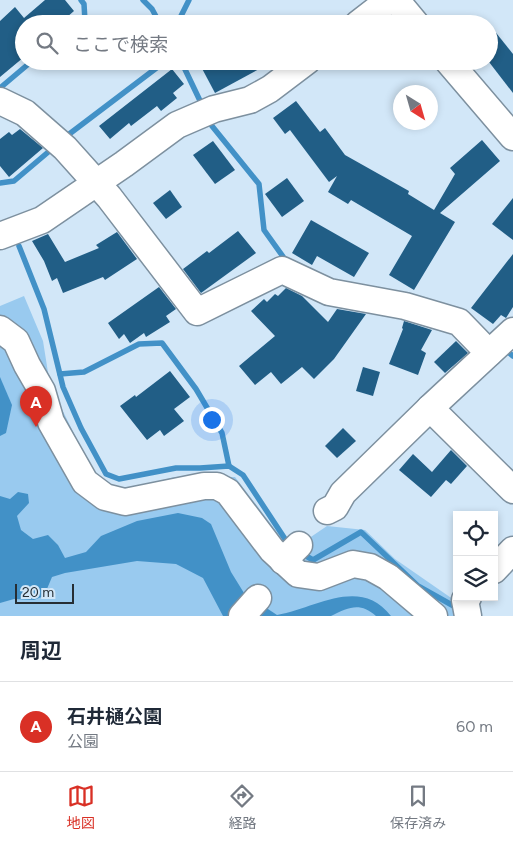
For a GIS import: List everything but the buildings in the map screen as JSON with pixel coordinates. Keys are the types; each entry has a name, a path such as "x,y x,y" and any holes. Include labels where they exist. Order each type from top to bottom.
{"street":[{"path":"370,15 390,0"},
{"path":"396,0 408,15"},
{"path":"0,236 42,220 96,184 176,124 207,111 250,100 270,89 296,70"},
{"path":"456,70 513,137"},
{"path":"0,101 25,113 60,143 110,197 197,312 282,270 329,292 405,306 459,322 502,340 343,493 335,507 326,511"},
{"path":"0,329 16,341 42,391 50,422 85,482 105,497 125,502 204,486 217,486 228,492 272,550 291,553 298,574 320,577 353,564 370,567 388,577 434,616"},
{"path":"430,408 513,490"},
{"path":"498,566 513,550"},
{"path":"465,601 468,616"}],"shaded area":[{"path":"24,296 43,341 50,385 92,470 118,491 175,477 235,477 287,545 299,545 327,526 365,530 395,559 457,602 462,616 0,616 0,306"},
{"path":"0,377 12,405 6,433 0,436"},
{"path":"18,492 28,494 29,503 17,516 21,530 33,539 48,535 58,545 65,558 86,552 101,536 137,521 178,513 202,518 211,524 231,572 244,593 277,615 337,598 352,596 366,598 379,604 391,616 376,616 365,609 354,607 331,616 223,616 203,578 176,564 137,561 65,573 52,577 44,596 34,600 14,599 0,603 0,496 10,499"}],"waterway":[{"path":"81,0 84,4 85,15"},
{"path":"143,0 155,15"},
{"path":"182,15 189,0"},
{"path":"0,88 21,70"},
{"path":"64,138 154,70"},
{"path":"185,70 203,107"},
{"path":"208,118 212,126 259,184 264,230 284,258 289,261"},
{"path":"0,183 14,181 53,148"},
{"path":"19,246 44,309 63,387 81,428 106,474 119,479 176,468 229,466 243,475 289,545"},
{"path":"60,374 84,372 139,344 162,343 196,389 222,433 229,466"},
{"path":"503,348 513,356"},
{"path":"301,553 313,560 361,532 418,586 459,609"}],"place":[{"name":"石井樋公園","path":"36,427"}]}
